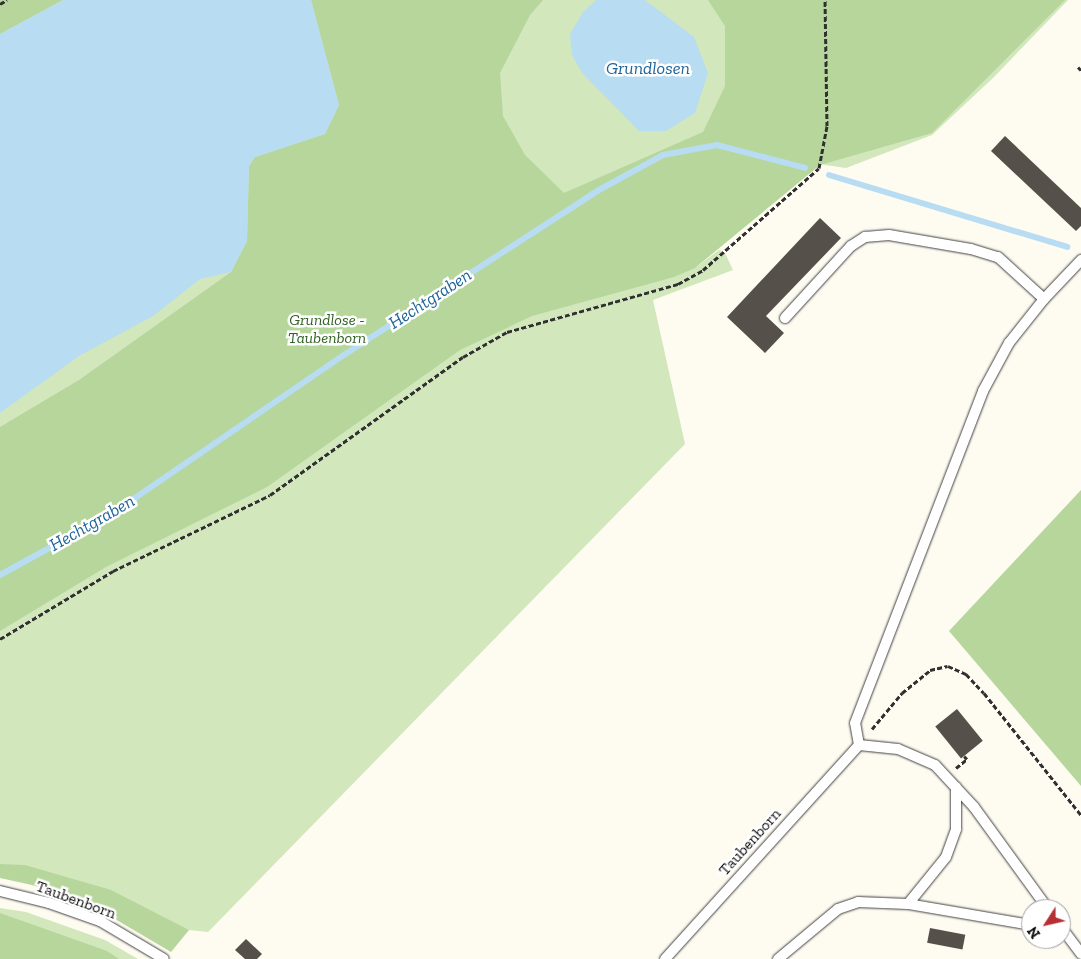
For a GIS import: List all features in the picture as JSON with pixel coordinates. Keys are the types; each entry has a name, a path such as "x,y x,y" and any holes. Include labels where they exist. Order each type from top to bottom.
{"lane":[{"path":"785,318 851,246 865,237 873,236 889,235 970,249 998,257 1044,299"},
{"path":"1040,899 956,787 935,765 898,748 859,745 855,723 983,391 1009,344 1044,299 1081,260"},
{"name":"Taubenborn","path":"665,959 859,745"},
{"path":"908,904 946,857 956,829 956,787"},
{"name":"Taubenborn","path":"0,891 49,902 100,922 164,959"},
{"path":"778,959 838,909 858,902 908,904 1021,923"},
{"path":"1071,940 1081,954"}],"path":[{"path":"0,4 7,0"},
{"path":"0,639 114,571 270,496 463,357 507,332 678,284 703,270 819,168 827,126 825,0"},
{"path":"859,745 902,693 930,670 948,666 966,674 984,693 1081,815"}],"green space":[{"name":"Grundlose - Taubenborn","path":"0,0 1068,0 994,77 932,135 846,168 825,165 804,157 695,268 719,250 725,253 733,270 653,300 685,444 208,932 189,930 25,879 0,876"},
{"path":"0,0 63,0 0,34"},
{"path":"311,0 543,0 530,15 500,73 503,116 525,155 564,193 703,132 725,86 725,26 708,0 1065,0 932,133 820,165 695,268 674,277 532,316 460,350 267,487 106,567 0,631 0,427 79,380 231,272 247,241 249,166 255,157 325,134 339,105"},
{"path":"1081,490 1081,786 949,631"},
{"path":"0,864 25,865 111,890 189,930 171,952 98,909 32,885 0,878"},
{"path":"0,908 26,912 105,940 138,959 0,959"},
{"path":"0,913 107,951 119,959 0,959"}],"water":[{"path":"63,0 311,0 339,105 325,134 255,157 249,165 247,241 231,272 200,279 153,316 79,356 0,413 0,34"},
{"name":"Grundlosen","path":"596,0 645,0 694,37 708,73 695,113 666,131 639,131 582,73 572,55 570,34 583,12"}],"building":[{"path":"1005,136 1081,208 1081,226 1076,231 991,151"},
{"path":"820,218 841,238 766,316 784,333 765,353 727,317"},
{"path":"957,709 983,741 961,758 935,727"},
{"path":"930,928 965,935 962,950 927,943"},
{"path":"246,939 262,954 257,959 245,959 235,950"}],"waterway":[{"name":"Hechtgraben","path":"0,575 113,513 347,353 597,191 663,155 717,145 805,168"},
{"path":"829,175 1067,247"}]}
